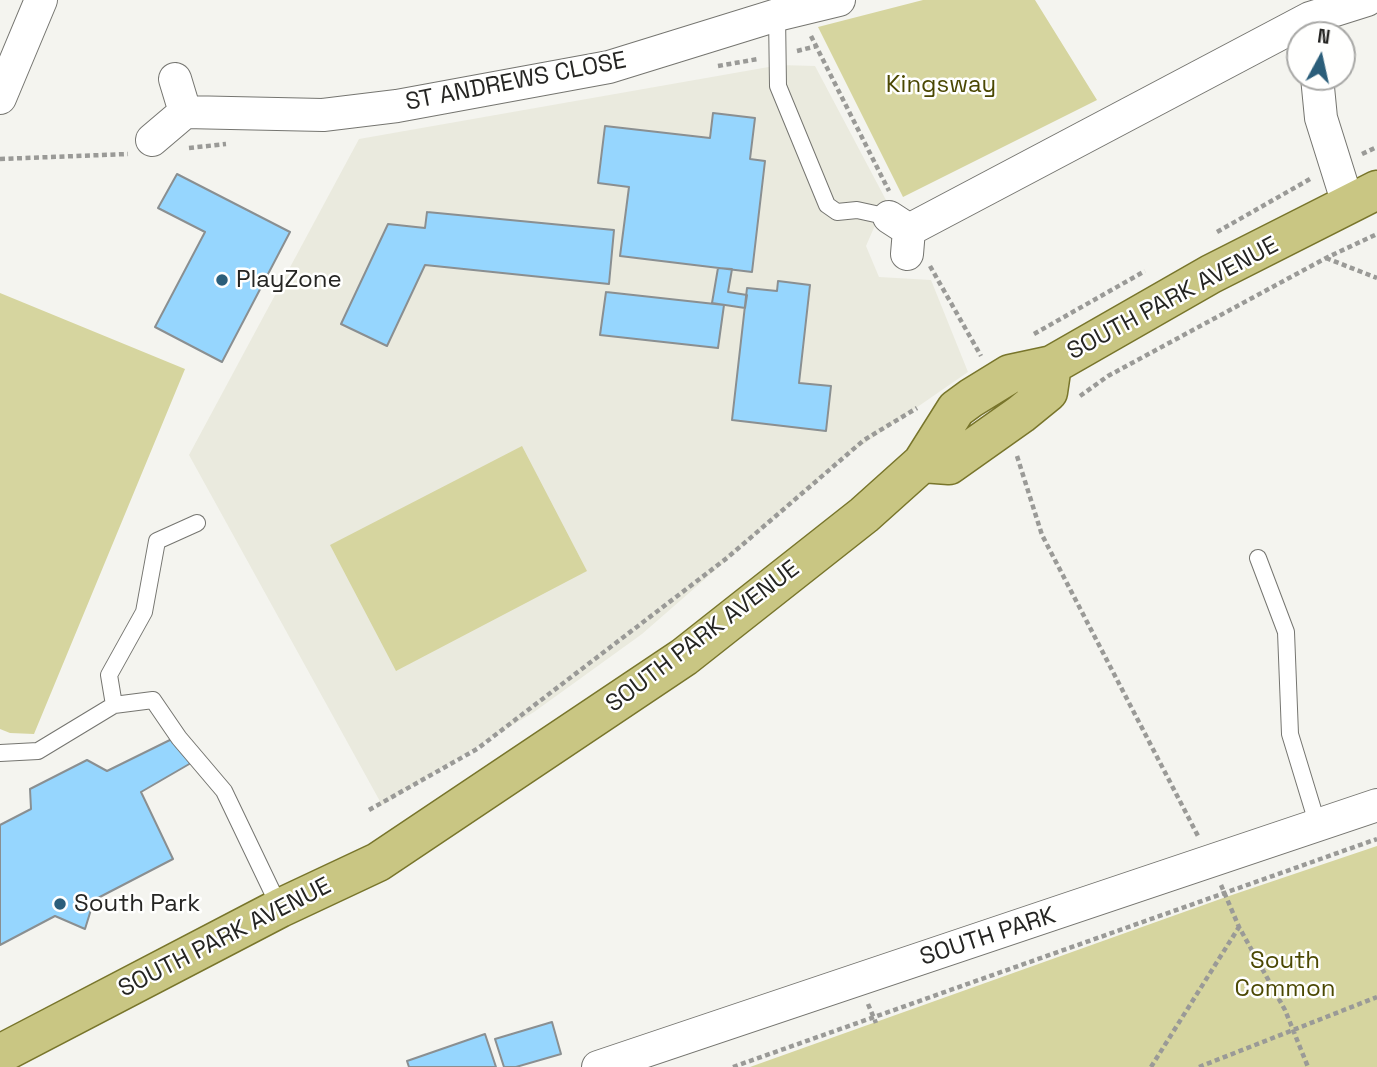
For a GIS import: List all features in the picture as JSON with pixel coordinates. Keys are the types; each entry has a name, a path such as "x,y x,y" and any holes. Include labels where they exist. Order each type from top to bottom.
{"main road":[{"name":"SOUTH PARK AVENUE","path":"0,1054 280,908 378,862 684,657 864,514 922,463 956,410 1010,374 1052,365 1189,286 1363,197"}],"street":[{"path":"0,98 41,0"},
{"name":"ST ANDREWS CLOSE","path":"184,113 323,115 397,106 610,67 773,8 839,0"},
{"path":"1322,21 1367,0"},
{"path":"902,234 1286,39"},
{"path":"152,140 184,113 175,79"},
{"path":"1318,91 1321,118 1363,197"},
{"name":"SOUTH PARK","path":"598,1067 1377,805"}],"lane":[{"path":"773,8 778,86 827,205 838,212 857,210 902,234"},
{"path":"114,705 109,676 144,612 157,541 197,523"},
{"path":"1258,558 1286,632 1290,734 1318,826"},
{"path":"0,753 38,751 114,705 153,700 224,791 280,908"}],"path":[{"path":"1075,399 1108,376 1326,258 1377,234"},
{"path":"1326,258 1377,278"},
{"path":"369,810 477,749 727,558 864,440 927,402"},
{"path":"1016,452 1042,535 1150,737 1204,847"},
{"path":"733,1067 1377,839"},
{"path":"1225,894 1308,1067"},
{"path":"1151,1067 1239,927"},
{"path":"1199,1067 1377,997"}],"shaded area":[{"path":"780,65 815,66 886,200 866,246 879,277 931,280 968,372 845,457 642,634 534,712 382,805 189,455 359,139"}],"green space":[{"name":"Kingsway","path":"923,0 1035,0 1097,100 903,197 818,27"},
{"path":"0,293 185,369 34,734 10,733 0,729"},
{"path":"522,446 587,571 396,671 330,545"},
{"name":"South Common","path":"1377,846 1377,1067 750,1067 1226,897"}],"building":[{"path":"713,113 755,118 750,159 765,161 752,272 620,256 629,187 598,183 605,126 710,138"},
{"name":"PlayZone","path":"177,174 290,232 222,362 155,327 205,232 158,208"},
{"path":"427,212 614,230 609,284 425,265 387,346 341,324 388,224 425,228"},
{"path":"718,268 732,269 728,292 747,295 745,308 712,303"},
{"path":"778,281 810,285 799,383 831,386 826,431 732,420 747,288 777,291"},
{"path":"606,292 724,305 718,348 600,335"},
{"path":"176,737 191,763 141,792 173,859 94,900 85,929 55,916 0,945 0,825 31,809 30,789 87,760 107,771"},
{"path":"552,1022 561,1054 516,1067 504,1067 495,1039"},
{"path":"485,1034 496,1067 409,1067 407,1061"}],"place":[{"name":"PlayZone","path":"222,280"},
{"name":"South Park","path":"60,904"}]}
